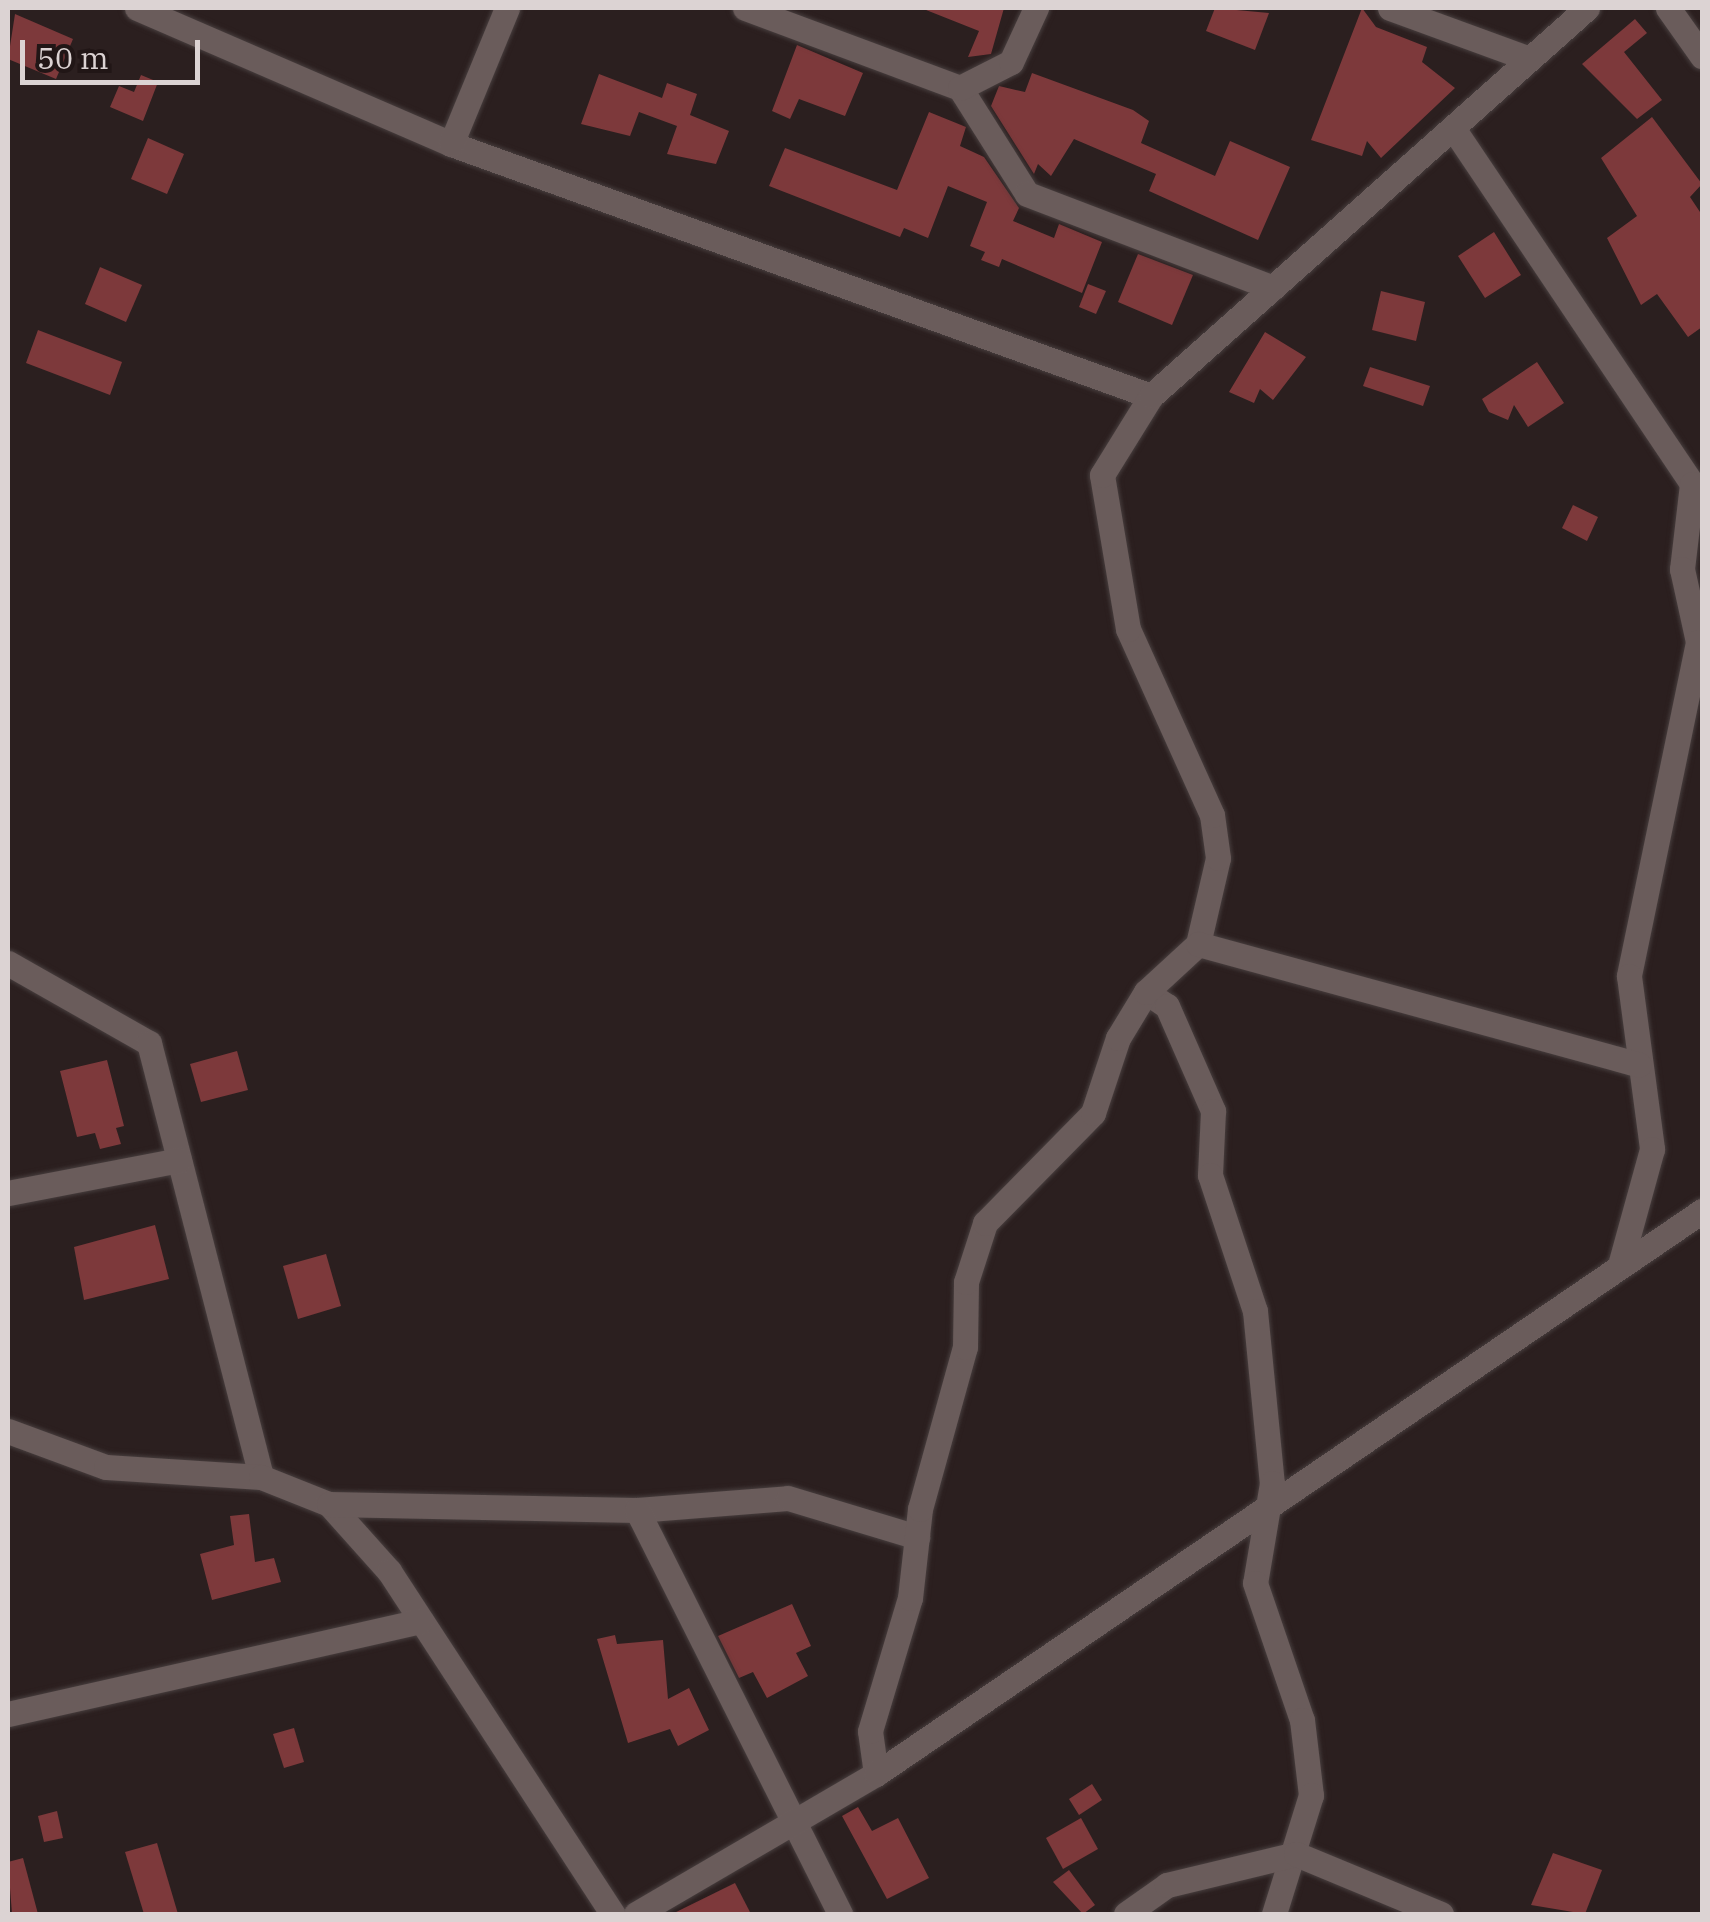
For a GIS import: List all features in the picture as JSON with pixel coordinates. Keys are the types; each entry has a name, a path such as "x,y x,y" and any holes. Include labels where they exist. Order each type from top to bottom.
{"street":[{"path":"137,8 451,144 1151,396"},
{"path":"451,144 507,8"},
{"path":"745,8 960,88 1027,194 1273,288"},
{"path":"960,88 1011,62 1036,8"},
{"path":"1390,8 1529,59"},
{"path":"876,1774 870,1732 910,1598 917,1537 985,1223 1093,1114 1118,1038 1146,992 1198,944 1218,858 1212,815 1128,629 1102,474 1151,396 1455,130 1587,8"},
{"path":"1668,8 1702,56"},
{"path":"1455,130 1692,484 1682,568 1700,640 1629,976 1652,1149 1620,1264"},
{"path":"1198,944 1639,1066"},
{"path":"8,962 149,1043 261,1477"},
{"path":"1146,992 1167,1006 1213,1111 1210,1176 1255,1311 1272,1484 1262,1514 1255,1583 1302,1720 1311,1795 1296,1854 1274,1914"},
{"path":"8,1193 179,1160"},
{"path":"636,1914 876,1774 1702,1210"},
{"path":"8,1431 106,1467 261,1477 329,1504 637,1510 788,1498 917,1537"},
{"path":"329,1504 421,1621 612,1914"},
{"path":"637,1510 840,1914"},
{"path":"8,1714 421,1621"},
{"path":"1126,1914 1168,1885 1296,1854 1441,1914"}],"building":[{"path":"921,8 1004,8 991,54 968,57 979,31"},
{"path":"1215,8 1269,13 1255,50 1206,31"},
{"path":"1362,8 1376,27 1427,47 1422,62 1455,88 1381,158 1367,141 1362,156 1311,140"},
{"path":"15,14 73,39 56,79 8,59"},
{"path":"1635,19 1647,33 1624,52 1662,100 1637,119 1582,64"},
{"path":"797,45 863,73 845,116 799,99 790,119 772,111"},
{"path":"1032,73 1133,110 1149,121 1141,143 1215,176 1230,141 1290,167 1258,240 1149,191 1156,174 1074,139 1051,176 1038,164 1034,174 991,106 999,86 1025,92"},
{"path":"599,74 662,98 667,83 697,94 690,115 729,131 716,164 667,154 677,126 639,112 630,136 581,124"},
{"path":"141,75 158,82 143,121 110,107 119,86 134,92"},
{"path":"929,112 966,127 960,146 984,157 1019,208 1013,221 1054,238 1059,224 1102,242 1082,293 1002,259 999,267 981,260 985,252 970,246 987,202 948,186 928,238 904,228 900,237 769,186 785,148 897,190"},
{"path":"1652,117 1702,184 1690,197 1702,215 1702,327 1688,337 1657,294 1641,305 1607,238 1637,216 1601,158"},
{"path":"148,138 184,154 167,194 131,179"},
{"path":"1494,232 1521,275 1485,298 1458,256"},
{"path":"1138,254 1193,275 1172,325 1118,302"},
{"path":"100,267 142,285 126,322 85,304"},
{"path":"1088,284 1106,291 1096,314 1079,307"},
{"path":"1381,291 1425,302 1416,341 1372,330"},
{"path":"38,330 122,362 110,395 26,363"},
{"path":"1265,332 1306,357 1273,400 1260,389 1254,403 1229,392"},
{"path":"1537,362 1564,403 1528,427 1514,405 1508,420 1489,412 1482,399"},
{"path":"1370,367 1430,386 1423,406 1363,386"},
{"path":"1573,505 1598,517 1587,541 1562,528"},
{"path":"237,1051 248,1090 201,1102 190,1064"},
{"path":"107,1060 124,1126 116,1128 121,1144 100,1149 95,1133 77,1137 60,1071"},
{"path":"155,1225 169,1279 84,1300 74,1247"},
{"path":"326,1254 341,1306 298,1319 283,1266"},
{"path":"249,1514 255,1562 274,1558 281,1582 212,1600 200,1554 234,1545 230,1516"},
{"path":"792,1604 811,1646 796,1653 808,1676 767,1698 753,1672 739,1678 718,1636"},
{"path":"615,1635 617,1644 663,1640 668,1699 689,1688 709,1730 678,1746 670,1729 628,1743 597,1639"},
{"path":"294,1728 304,1762 284,1768 273,1734"},
{"path":"1092,1784 1102,1800 1079,1815 1069,1799"},
{"path":"858,1807 872,1831 898,1818 929,1878 887,1899 842,1816"},
{"path":"57,1811 63,1838 44,1842 38,1816"},
{"path":"1081,1818 1098,1849 1063,1869 1046,1838"},
{"path":"157,1843 178,1914 144,1914 125,1852"},
{"path":"1553,1853 1602,1870 1585,1914 1531,1905"},
{"path":"23,1858 38,1914 12,1914 8,1862"},
{"path":"1069,1870 1095,1905 1083,1914 1053,1882"},
{"path":"735,1883 751,1914 672,1914"}]}
